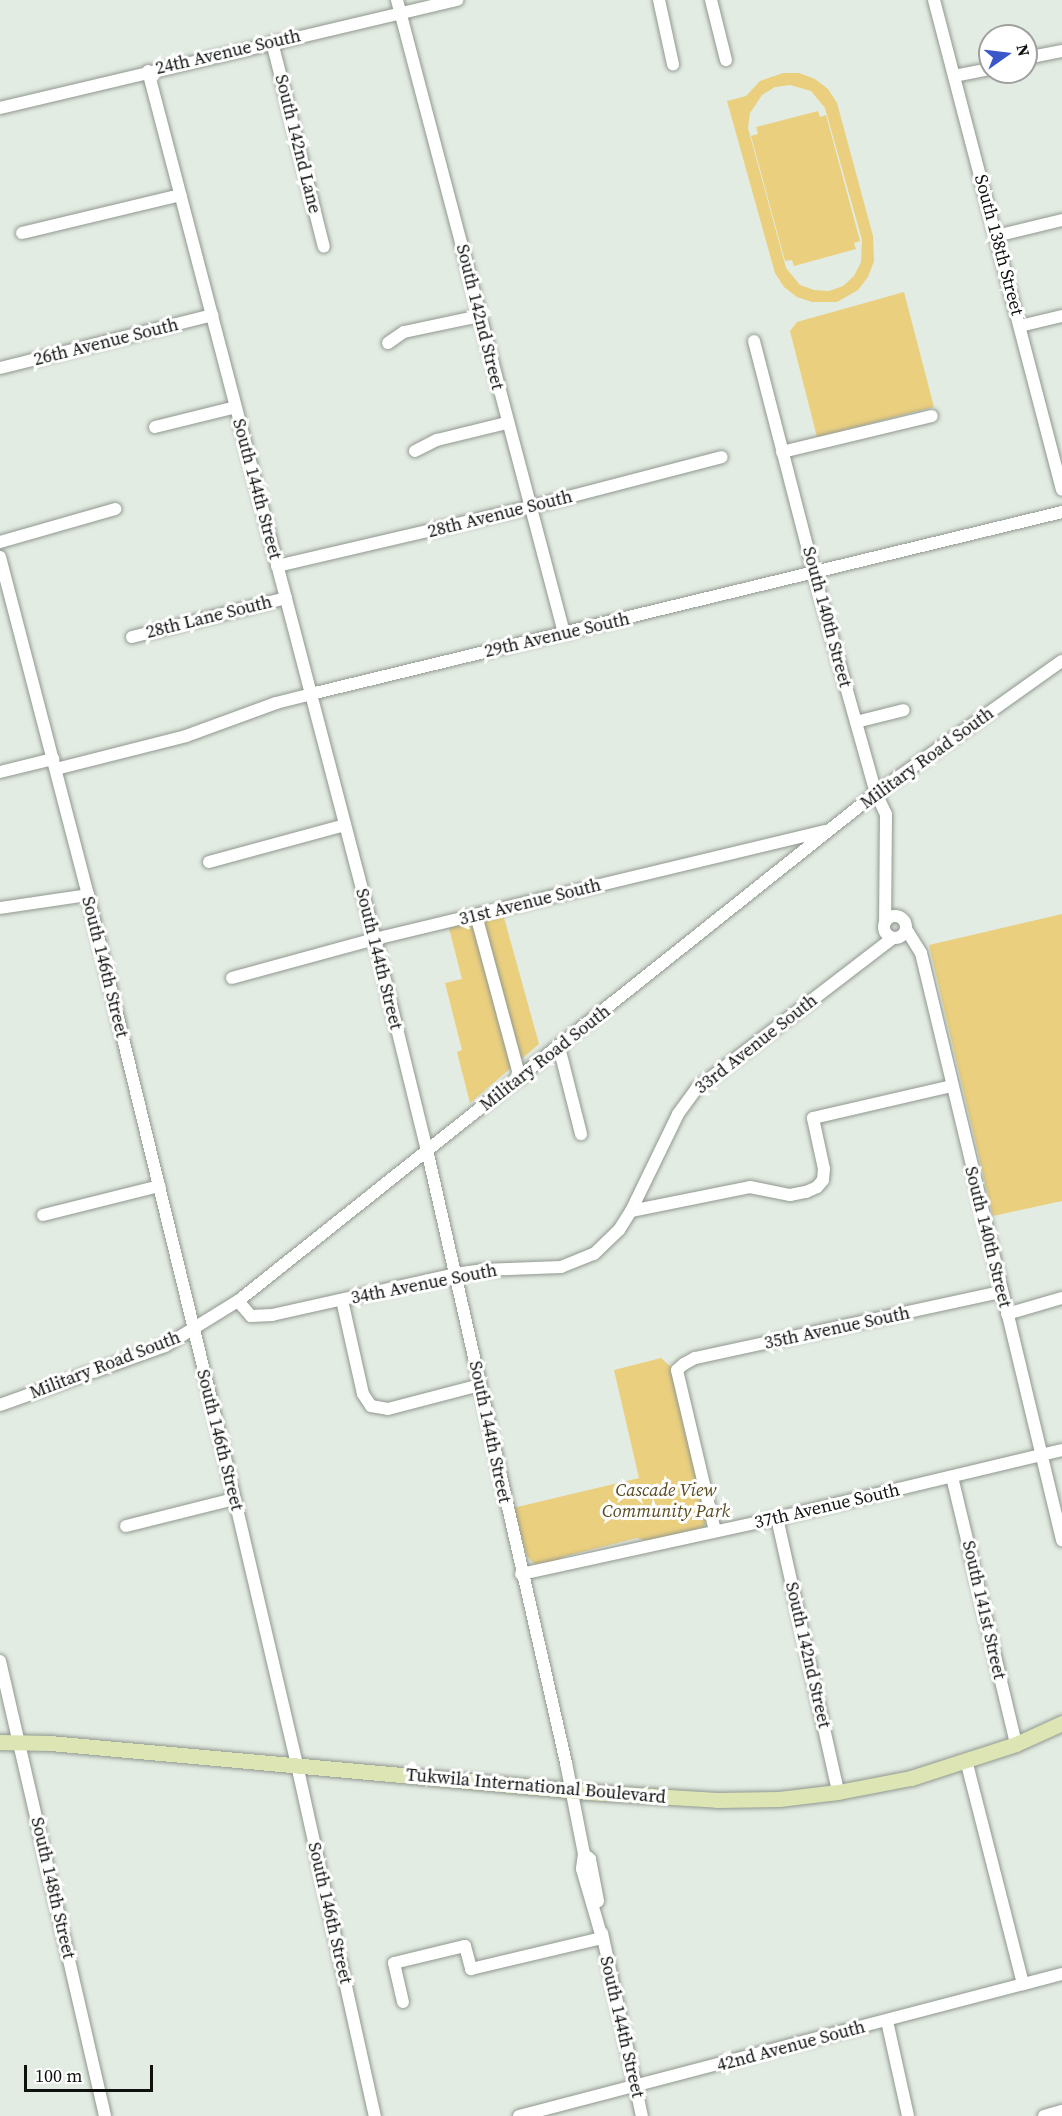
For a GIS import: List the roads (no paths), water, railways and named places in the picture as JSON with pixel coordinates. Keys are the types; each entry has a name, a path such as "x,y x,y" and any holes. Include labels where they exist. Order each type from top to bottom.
{"main road":[{"name":"Tukwila International Boulevard","path":"0,1742 50,1743 571,1791 717,1800 779,1799 838,1792 911,1778 1016,1744 1062,1723"}],"street":[{"name":"South 142nd Street","path":"397,0 564,633"},
{"name":"24th Avenue South","path":"0,108 148,71 456,0"},
{"path":"659,0 673,64"},
{"path":"711,0 726,60"},
{"name":"South 138th Street","path":"934,0 1062,490"},
{"name":"South 142nd Lane","path":"272,42 324,247"},
{"path":"1038,53 1062,51"},
{"name":"South 144th Street","path":"148,71 375,939 427,1150 571,1791 584,1854 582,1869 602,1938 642,2116"},
{"path":"954,76 978,71"},
{"path":"22,233 180,195"},
{"path":"996,236 1062,220"},
{"name":"26th Avenue South","path":"0,368 212,315"},
{"path":"388,343 404,332 480,316"},
{"path":"1020,326 1062,316"},
{"name":"South 140th Street","path":"754,341 814,573 876,793 886,814 886,893 896,930 921,953 1062,1540"},
{"path":"155,428 236,407"},
{"path":"782,452 932,416"},
{"path":"415,451 437,440 507,423"},
{"name":"28th Avenue South","path":"277,566 530,507 722,457"},
{"path":"0,542 116,509"},
{"name":"29th Avenue South","path":"0,772 54,764 186,736 276,703 311,694 1062,512"},
{"name":"South 146th Street","path":"0,557 4,593 54,764 88,895 194,1330 297,1765 375,2116"},
{"name":"28th Lane South","path":"132,637 286,598"},
{"name":"Military Road South","path":"0,1405 165,1346 194,1330 238,1300 876,793 1062,661"},
{"path":"856,722 904,710"},
{"path":"209,862 345,825"},
{"name":"31st Avenue South","path":"232,978 375,939 829,830"},
{"path":"0,908 88,895"},
{"path":"476,915 520,1078"},
{"name":"33rd Avenue South","path":"631,1211 678,1114 696,1089 868,958 896,930"},
{"path":"559,1047 581,1134"},
{"path":"631,1211 750,1187 790,1196 817,1187 823,1180 824,1169 813,1118 952,1086"},
{"path":"43,1215 159,1186"},
{"name":"34th Avenue South","path":"238,1300 251,1316 258,1316 342,1300 455,1274 482,1270 549,1268 578,1261 607,1244 631,1211"},
{"name":"35th Avenue South","path":"715,1531 677,1370 695,1358 1001,1292"},
{"path":"1007,1314 1062,1298"},
{"path":"342,1300 363,1394 371,1406 388,1409 480,1385"},
{"name":"37th Avenue South","path":"521,1574 777,1518 1062,1450"},
{"name":"South 141st Street","path":"952,1477 1016,1744"},
{"path":"126,1526 234,1499"},
{"name":"South 142nd Street","path":"777,1518 838,1792"},
{"name":"South 148th Street","path":"0,1661 105,2116"},
{"path":"966,1760 1023,1984"},
{"path":"403,2002 394,1963 465,1946 471,1969 602,1938"},
{"name":"42nd Avenue South","path":"519,2116 1062,1974"},
{"path":"887,2021 908,2116"},
{"path":"1044,2116 1062,2111"}],"park label":[{"name":"Cascade View Community Park","path":"666,1501"}]}
